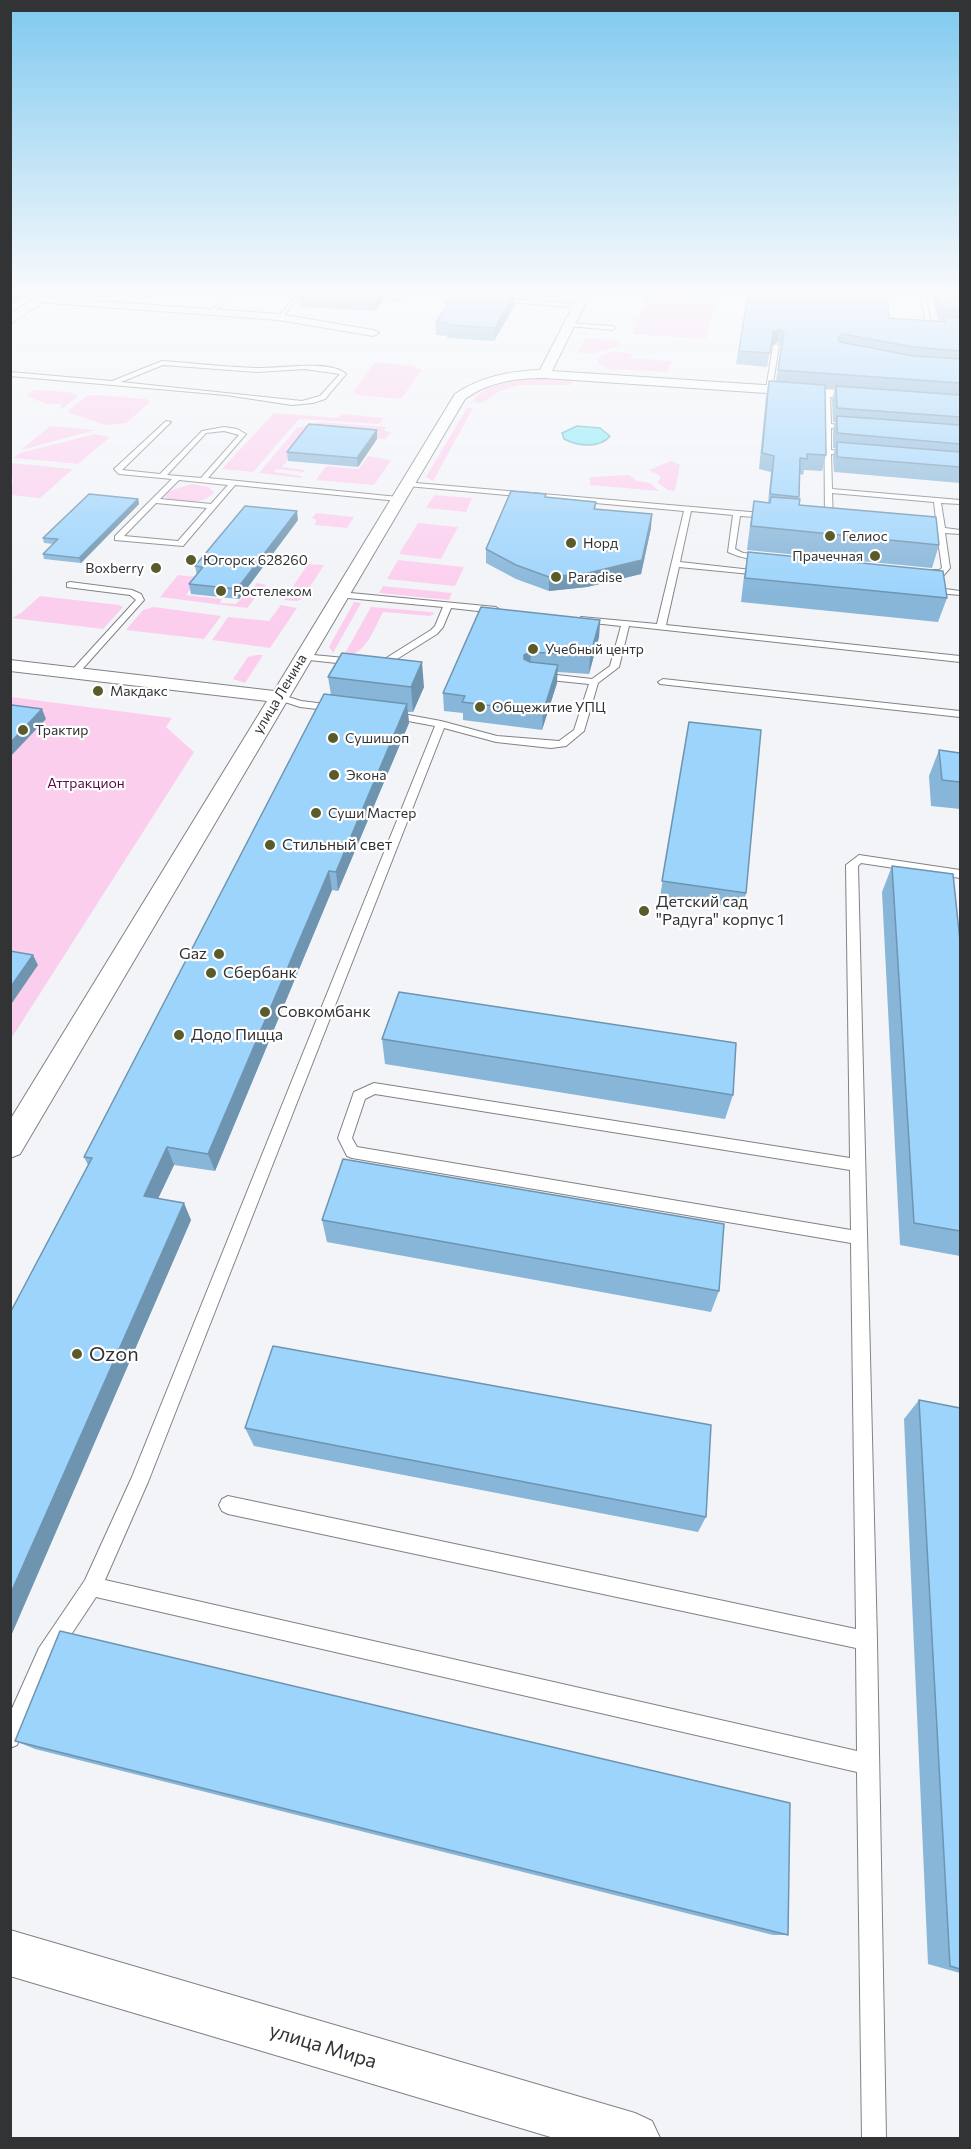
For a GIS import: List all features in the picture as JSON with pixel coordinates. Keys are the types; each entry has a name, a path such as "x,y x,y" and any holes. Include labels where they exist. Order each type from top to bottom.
{"street":[{"name":"улица Ленина","path":"10,1146 463,394"},
{"name":"улица Ленина","path":"845,394 883,397"},
{"path":"10,665 279,697"},
{"name":"улица Мира","path":"10,1953 635,2139"}],"lane":[{"path":"235,394 253,399 303,402 322,398 325,394"},
{"path":"827,394 829,521"},
{"path":"168,422 118,469 124,473 161,477 398,499"},
{"path":"828,426 861,428"},
{"path":"161,477 204,432 212,429 239,431 243,434 202,481"},
{"path":"828,452 861,454"},
{"path":"177,478 118,538 180,544 232,483"},
{"path":"407,484 774,516"},
{"path":"829,491 960,502"},
{"path":"912,571 935,573 945,571 937,500"},
{"path":"154,501 213,506"},
{"path":"661,627 688,509"},
{"path":"737,513 732,550 741,555 775,558"},
{"path":"818,520 840,522"},
{"path":"907,528 960,532"},
{"path":"674,564 770,574"},
{"path":"70,585 132,593 140,600 75,672"},
{"path":"925,589 960,593"},
{"path":"340,595 507,611"},
{"path":"303,657 366,664 386,662 434,632 439,627 448,606"},
{"path":"578,618 960,659"},
{"path":"378,714 424,719 496,739 551,746 562,744 579,731 594,682 614,667 626,623"},
{"path":"530,675 594,682"},
{"path":"663,682 960,714"},
{"path":"279,697 300,704 355,711"},
{"path":"10,1738 46,1655 92,1587 148,1459 441,724"},
{"path":"874,2139 852,865 859,859 960,874"},
{"path":"857,1165 374,1088 359,1096 345,1138 352,1152 858,1238"},
{"path":"228,1505 867,1641"},
{"path":"92,1587 869,1764"}],"green space":[{"path":"357,394 404,394 401,399"},
{"path":"495,394 482,403 472,402 477,396"},
{"path":"26,396 78,396 62,409 60,404 47,404"},
{"path":"86,396 147,399 150,402 126,423 105,425 67,412"},
{"path":"467,408 473,408 433,481 426,477"},
{"path":"274,413 338,418 342,414 384,418 379,424 299,419 253,472 222,469"},
{"path":"320,422 386,427 384,431 391,432 386,439 309,432 282,467 305,470 304,472 276,469 274,472 302,476 301,478 259,473 297,428"},
{"path":"50,426 95,430 21,450"},
{"path":"95,434 110,437 78,464 13,458 20,453"},
{"path":"368,456 391,460 374,485 316,480 326,466 359,469"},
{"path":"671,461 680,465 675,491 668,490 657,482 661,478 659,475 649,470"},
{"path":"11,463 73,469 40,498 11,495 13,481"},
{"path":"629,475 637,481 650,483 659,491 590,485 590,477"},
{"path":"192,484 209,487 214,493 204,500 190,502 175,501 164,496 169,491"},
{"path":"434,495 472,498 466,512 426,508"},
{"path":"316,513 354,517 347,528 315,525 316,520 312,518"},
{"path":"418,523 458,527 441,559 399,554"},
{"path":"398,560 464,567 455,586 387,579"},
{"path":"308,564 324,565 302,599 284,600"},
{"path":"178,575 199,577 186,595 222,599 220,603 236,604 257,583 266,585 247,608 160,597"},
{"path":"383,586 452,593 449,600 379,593"},
{"path":"40,596 123,607 103,629 12,618"},
{"path":"354,602 361,603 333,653 329,647"},
{"path":"281,605 297,608 270,648 212,640 228,617 269,621"},
{"path":"154,607 221,616 204,639 126,630 143,610"},
{"path":"371,607 433,612 434,614 430,616 383,612 363,647 358,652 344,655"},
{"path":"263,655 245,683 233,679 248,657"},
{"name":"Аттракцион","path":"11,697 172,718 166,727 194,752 11,1039"}],"water":[{"path":"577,426 600,428 610,436 594,445 564,439 562,433"}],"building":[{"path":"768,394 825,394 826,455 807,454 807,459 800,458 799,497 770,494 774,456 762,453"},
{"path":"836,394 960,395 960,417 837,408"},
{"path":"837,416 960,425 960,444 837,433"},
{"path":"309,424 377,430 357,458 287,452"},
{"path":"837,442 960,452 960,467 837,457"},
{"name":"Норд","path":"511,491 596,502 594,509 652,514 642,560 588,573 549,577 516,565 486,549"},
{"path":"89,494 138,499 79,558 43,554 58,539 43,538"},
{"path":"771,497 800,499 799,505 936,517 939,545 751,526 754,501 770,503"},
{"path":"245,506 297,511 237,589 189,584 203,567 195,566"},
{"path":"748,552 943,571 947,598 745,578"},
{"path":"481,607 600,620 590,656 531,652 524,655 524,659 530,662 558,665 543,712 462,702 465,696 443,693"},
{"path":"342,653 422,662 411,687 328,677"},
{"path":"324,694 407,704 336,872 329,871 208,1154 167,1147 144,1196 184,1203 10,1595 10,1313 92,1158 84,1157"},
{"path":"10,706 42,709 10,743"},
{"path":"689,722 761,730 746,893 662,881"},
{"path":"939,750 960,753 960,782 942,780"},
{"path":"892,866 953,874 960,941 960,1231 914,1223"},
{"path":"10,951 33,955 10,988"},
{"path":"399,992 736,1043 733,1095 382,1039"},
{"path":"343,1159 724,1224 719,1291 322,1220"},
{"path":"273,1346 711,1425 706,1517 245,1428"},
{"path":"919,1400 960,1408 960,1969 950,1966"},
{"path":"60,1631 790,1803 788,1935 15,1741"}],"place":[{"name":"Гелиос","path":"830,536"},
{"name":"Норд","path":"571,543"},
{"name":"Прачечная","path":"875,556"},
{"name":"Югорск 628260","path":"191,560"},
{"name":"Boxberry","path":"156,568"},
{"name":"Paradise","path":"556,577"},
{"name":"Ростелеком","path":"221,591"},
{"name":"Учебный центр","path":"533,649"},
{"name":"Макдакс","path":"98,691"},
{"name":"Общежитие УПЦ","path":"480,707"},
{"name":"Трактир","path":"23,730"},
{"name":"Сушишоп","path":"333,738"},
{"name":"Экона","path":"334,775"},
{"name":"Суши Мастер","path":"316,813"},
{"name":"Стильный свет","path":"270,845"},
{"name":"Детский сад \"Радуга\" корпус 1","path":"644,911"},
{"name":"Gaz","path":"219,954"},
{"name":"Сбербанк","path":"211,973"},
{"name":"Совкомбанк","path":"265,1012"},
{"name":"Додо Пицца","path":"179,1035"},
{"name":"Ozon","path":"77,1354"}]}
